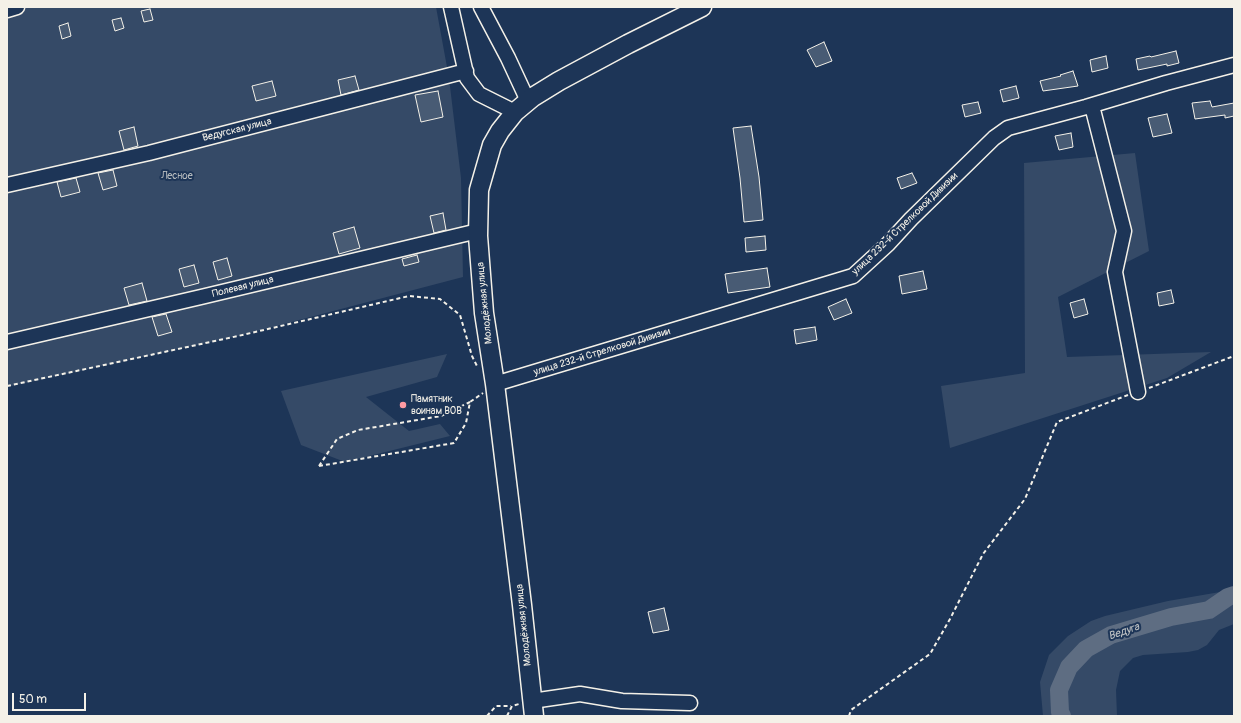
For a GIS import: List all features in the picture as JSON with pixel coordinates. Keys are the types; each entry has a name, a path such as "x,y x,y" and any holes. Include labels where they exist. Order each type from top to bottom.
{"main road":[{"name":"Молодёжная улица","path":"533,709 495,384 484,313 478,231 479,190 492,145 500,131 521,106 559,81 702,7"}],"street":[{"path":"7,10 17,7"},
{"path":"451,7 467,78 479,94 521,106"},
{"path":"481,7 508,58 521,106"},
{"name":"улица 232-й Стрелковой Дивизии","path":"495,384 853,276 888,244 911,218 994,138 1008,128 1092,106 1166,83 1234,65"},
{"name":"Ведугская улица","path":"7,184 149,153 466,71"},
{"path":"1092,106 1124,231 1114,272 1138,392"},
{"name":"Полевая улица","path":"7,342 208,296 478,231"},
{"path":"533,709 580,694 622,701 690,703"}],"path":[{"path":"7,386 238,336 409,296 440,299 460,315 472,356 481,374 495,384 470,402 441,416 358,430 337,439 319,466 454,443 466,423 470,402"},
{"path":"849,716 851,710 930,654 950,619 983,554 1025,499 1056,422 1234,356"},
{"path":"487,716 496,706 512,706 533,709"},
{"path":"507,716 512,706"}],"green space":[{"name":"Лесное","path":"7,7 436,7 449,78 461,178 463,277 238,336 7,387"},
{"path":"1135,153 1149,251 1058,297 1067,357 1211,352 1167,378 950,448 941,386 1025,373 1024,163"},
{"path":"447,354 437,377 366,397 409,431 440,424 450,436 345,462 301,445 281,391"},
{"path":"1234,588 1234,624 1219,630 1207,645 1198,650 1188,652 1143,655 1133,658 1120,671 1116,690 1117,716 1043,716 1040,682 1049,655 1068,636 1091,621 1105,616 1168,601 1220,592"}],"building":[{"path":"150,9 153,20 144,22 141,11"},
{"path":"121,18 124,28 115,31 112,20"},
{"path":"68,23 71,36 62,39 59,26"},
{"path":"824,42 832,61 816,67 807,50"},
{"path":"1176,51 1179,63 1138,70 1136,59"},
{"path":"1106,56 1108,68 1092,72 1090,60"},
{"path":"1073,71 1078,86 1043,91 1040,81 1061,76 1060,75"},
{"path":"355,76 359,90 341,95 338,80"},
{"path":"272,81 276,96 256,101 252,86"},
{"path":"1016,86 1019,98 1003,102 1000,90"},
{"path":"438,91 443,117 421,122 415,95"},
{"path":"1210,101 1212,107 1234,103 1234,116 1225,118 1225,115 1195,119 1192,103"},
{"path":"978,102 981,113 965,117 962,105"},
{"path":"1167,114 1172,133 1153,137 1148,118"},
{"path":"751,126 759,177 763,220 744,222 733,128"},
{"path":"134,127 138,146 124,150 119,131"},
{"path":"1071,133 1073,147 1059,150 1055,136"},
{"path":"113,170 117,186 103,190 98,173"},
{"path":"912,173 917,183 901,189 897,178"},
{"path":"76,178 80,192 61,197 57,182"},
{"path":"443,213 446,230 434,233 430,216"},
{"path":"354,227 360,248 339,254 333,233"},
{"path":"765,236 766,250 746,252 745,238"},
{"path":"417,255 419,262 404,266 402,259"},
{"path":"227,258 232,276 218,280 213,262"},
{"path":"194,265 199,283 184,287 179,269"},
{"path":"767,268 770,287 728,293 725,274"},
{"path":"923,271 927,289 902,294 899,276"},
{"path":"142,283 147,301 129,305 124,288"},
{"path":"1171,290 1174,303 1159,306 1157,293"},
{"path":"846,299 852,313 834,320 828,307"},
{"path":"1084,299 1088,314 1074,318 1070,303"},
{"path":"166,314 172,332 158,336 152,317"},
{"path":"815,327 817,340 796,344 794,330"},
{"path":"664,608 669,630 653,633 648,612"}],"waterway":[{"name":"Ведуга","path":"1062,716 1060,712 1059,690 1069,667 1086,649 1111,635 1171,617 1209,610 1228,597 1234,595"}],"place":[{"name":"Памятник воинам ВОВ","path":"403,405"}]}
